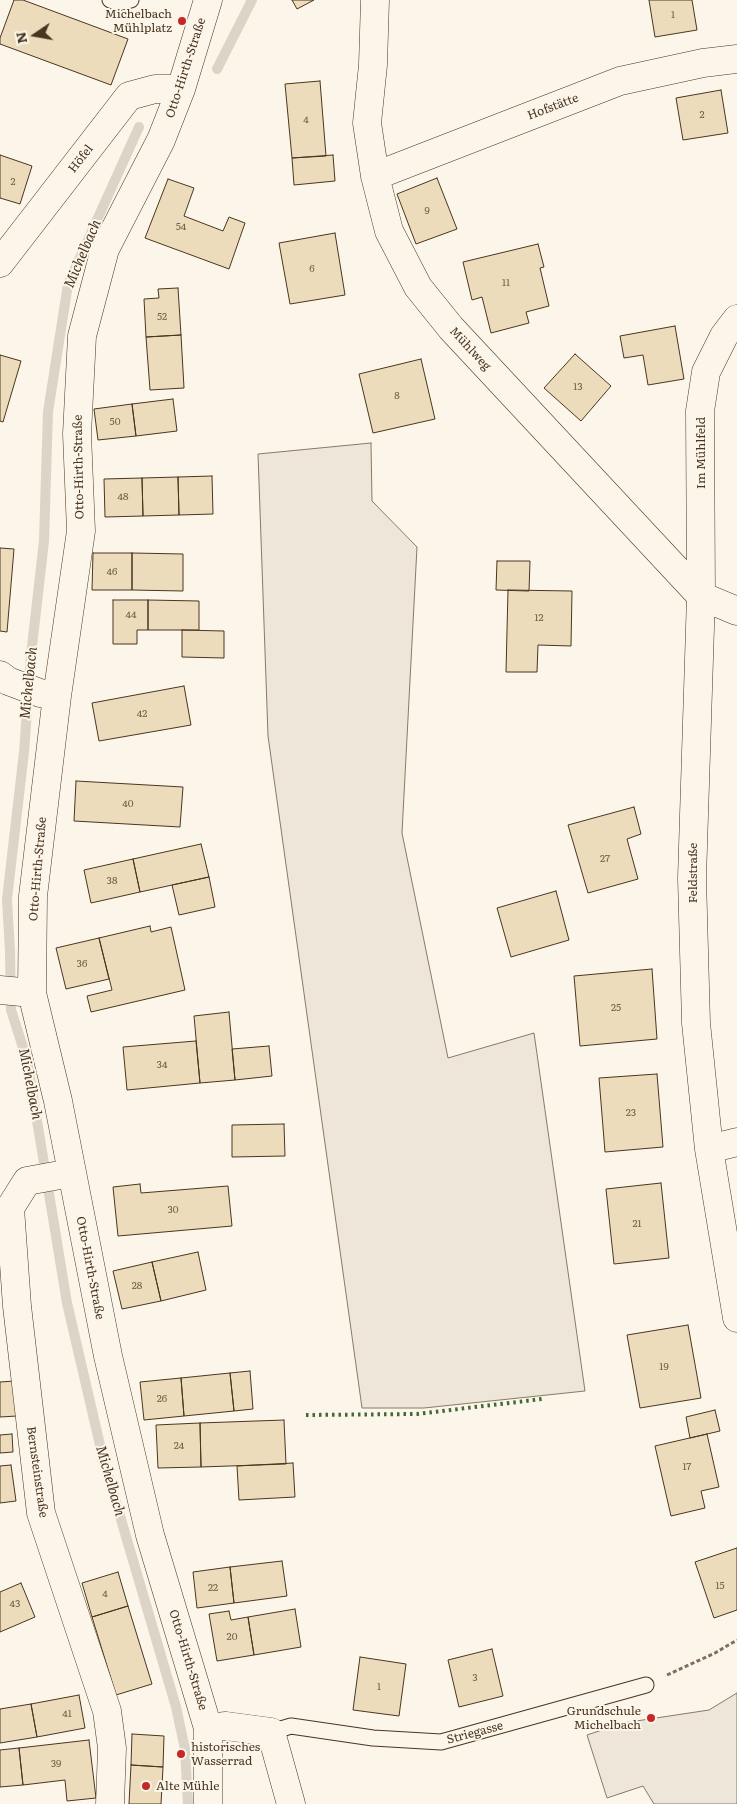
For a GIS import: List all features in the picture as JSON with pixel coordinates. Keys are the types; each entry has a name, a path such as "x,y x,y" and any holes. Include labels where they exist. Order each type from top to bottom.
{"street":[{"name":"Otto-Hirth-Straße","path":"208,0 181,89 161,140 104,249 82,336 77,434 81,531 48,694 33,896 18,992 58,1101 64,1174 150,1535 208,1728 208,1804"},
{"name":"Mühlweg","path":"375,0 373,65 367,123 375,176 389,231 418,287 451,328 701,596 737,611"},
{"name":"Hofstätte","path":"375,176 620,81 703,63 737,59"},
{"name":"Höfel","path":"0,263 129,96 155,89 181,89"},
{"name":"Im Mühlfeld","path":"701,596 700,411 706,372 724,336 737,319"},
{"name":"Feldstraße","path":"701,596 692,878 696,1023 709,1149 737,1318"},
{"path":"4,678 48,694"},
{"path":"709,1149 737,1142"},
{"name":"Bernsteinstraße","path":"64,1174 27,1181 10,1208 17,1306 40,1513 107,1711 112,1748 110,1804"},
{"path":"208,1728 226,1726 271,1732 291,1804"}],"lane":[{"path":"110,0 118,3 131,0"},
{"name":"Striegasse","path":"271,1732 291,1726 373,1738 441,1742 646,1685"}],"path":[{"path":"646,1685 715,1653 737,1640"}],"shaded area":[{"path":"371,443 372,501 417,547 402,833 448,1058 534,1033 585,1391 424,1408 362,1408 268,736 258,454"},
{"path":"737,1693 737,1804 654,1804 643,1786 607,1798 587,1735 623,1723 709,1710"}],"building":[{"path":"14,0 23,0 128,39 111,85 0,44 0,38"},
{"path":"292,0 314,0 297,9"},
{"path":"649,0 692,0 697,30 655,37"},
{"path":"320,81 326,156 292,158 285,84"},
{"path":"721,90 728,133 683,140 676,98"},
{"path":"0,155 32,166 20,204 0,198"},
{"path":"333,155 335,181 294,185 292,158"},
{"path":"437,178 457,229 416,244 397,194"},
{"path":"168,179 194,188 184,216 223,231 229,217 245,223 229,269 145,238"},
{"path":"335,233 345,295 290,304 279,243"},
{"path":"538,244 544,267 540,268 549,306 526,312 529,323 491,333 482,297 472,300 463,262"},
{"path":"178,288 181,335 146,337 144,299 159,298 158,289"},
{"path":"675,326 684,379 648,385 643,355 624,358 620,336"},
{"path":"181,335 184,388 150,390 146,337"},
{"path":"575,354 611,386 581,421 544,388"},
{"path":"0,355 21,361 3,422 0,421"},
{"path":"421,359 435,419 373,433 359,374"},
{"path":"173,399 177,431 136,436 132,404"},
{"path":"132,404 136,436 98,440 94,409"},
{"path":"212,476 213,514 179,515 178,477"},
{"path":"178,477 179,515 143,516 142,478"},
{"path":"142,478 143,516 105,517 104,479"},
{"path":"0,548 14,549 7,632 0,631"},
{"path":"93,553 132,553 132,590 92,590"},
{"path":"132,553 183,554 183,591 132,590"},
{"path":"497,561 530,561 529,591 496,590"},
{"path":"508,590 572,591 571,646 538,645 537,672 506,672"},
{"path":"113,600 148,600 148,630 137,630 137,644 113,644"},
{"path":"148,600 199,601 199,630 148,630"},
{"path":"182,630 224,631 224,658 182,657"},
{"path":"184,686 191,725 99,741 92,703"},
{"path":"76,781 183,787 180,827 74,821"},
{"path":"634,807 641,834 627,839 638,879 588,893 568,825"},
{"path":"201,844 209,877 140,892 133,859"},
{"path":"133,859 140,892 91,903 84,870"},
{"path":"209,877 215,907 179,915 172,885"},
{"path":"556,891 569,940 511,957 497,908"},
{"path":"150,926 151,932 171,927 185,990 91,1012 87,996 112,990 99,938"},
{"path":"99,938 109,979 66,989 56,948"},
{"path":"652,969 657,1039 580,1046 574,976"},
{"path":"229,1012 235,1080 200,1083 194,1016"},
{"path":"196,1041 200,1083 127,1090 123,1047"},
{"path":"269,1046 272,1076 235,1080 232,1049"},
{"path":"657,1074 663,1147 605,1152 599,1078"},
{"path":"284,1124 285,1156 232,1157 232,1125"},
{"path":"661,1183 669,1258 614,1264 606,1189"},
{"path":"140,1184 141,1193 228,1186 232,1226 118,1236 113,1187"},
{"path":"198,1252 206,1290 161,1301 152,1262"},
{"path":"152,1262 161,1301 122,1309 113,1271"},
{"path":"688,1325 701,1398 640,1408 627,1335"},
{"path":"250,1371 253,1409 234,1411 230,1373"},
{"path":"230,1373 234,1411 184,1416 181,1378"},
{"path":"181,1378 184,1416 144,1420 140,1382"},
{"path":"14,1381 17,1416 0,1417 0,1382"},
{"path":"715,1410 720,1431 690,1438 686,1417"},
{"path":"284,1420 286,1464 201,1467 200,1423"},
{"path":"200,1423 201,1467 158,1468 156,1425"},
{"path":"12,1434 13,1452 0,1453 0,1435"},
{"path":"707,1434 719,1487 701,1491 705,1508 671,1516 655,1446"},
{"path":"293,1463 295,1497 239,1500 237,1466"},
{"path":"11,1465 16,1501 0,1503 0,1466"},
{"path":"737,1548 737,1610 714,1618 695,1562"},
{"path":"282,1561 287,1596 234,1603 230,1567"},
{"path":"230,1567 234,1603 197,1608 193,1572"},
{"path":"118,1572 128,1606 92,1617 82,1583"},
{"path":"21,1583 35,1617 0,1632 0,1592"},
{"path":"128,1606 152,1684 116,1695 92,1617"},
{"path":"295,1609 301,1647 254,1655 248,1617"},
{"path":"229,1611 231,1620 248,1617 254,1655 217,1661 209,1614"},
{"path":"492,1649 503,1696 459,1707 448,1660"},
{"path":"360,1657 406,1664 399,1716 353,1710"},
{"path":"79,1695 85,1728 37,1737 31,1704"},
{"path":"31,1704 37,1737 0,1743 0,1709"},
{"path":"132,1734 164,1736 163,1767 131,1765"},
{"path":"89,1740 96,1798 67,1801 65,1780 23,1785 19,1748"},
{"path":"19,1748 23,1785 0,1787 0,1750"},
{"name":"Alte Mühle","path":"131,1765 163,1767 161,1804 129,1804"}],"waterway":[{"name":"Michelbach","path":"217,69 252,0"},
{"name":"Michelbach","path":"139,127 68,284 48,412 44,541 31,655 24,752 7,899 11,1010 27,1060 67,1303 103,1458 176,1707 185,1749 188,1804"}],"hedge":[{"path":"306,1415 417,1414 542,1399"}],"place":[{"name":"Michelbach Mühlplatz","path":"182,21"},
{"name":"Grundschule Michelbach","path":"651,1718"},
{"name":"historisches Wasserrad","path":"181,1754"},
{"name":"Alte Mühle","path":"146,1786"}]}
